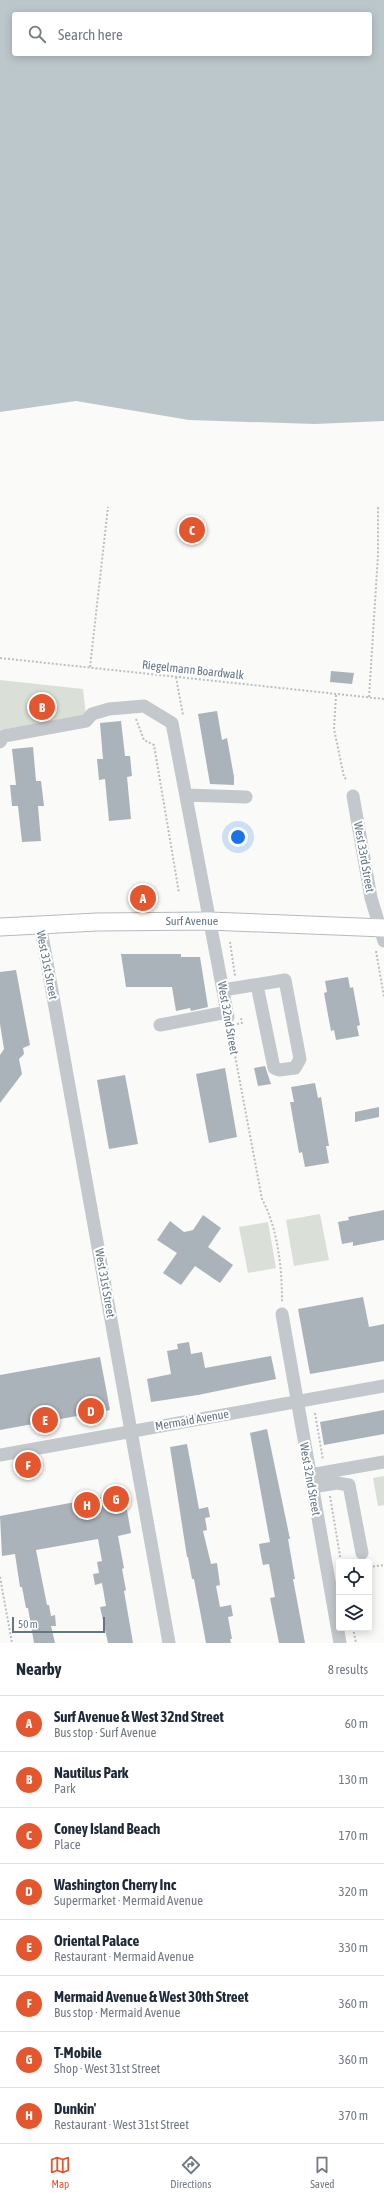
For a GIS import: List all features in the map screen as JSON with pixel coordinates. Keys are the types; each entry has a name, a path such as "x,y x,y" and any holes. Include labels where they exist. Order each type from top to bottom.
{"main road":[{"name":"Surf Avenue","path":"0,927 40,924 208,921 381,936"}],"street":[{"name":"West 32nd Street","path":"0,742 4,736 86,721 92,714 109,709 144,706 172,723 208,921 228,1015"},
{"path":"186,795 246,797"},
{"name":"West 33rd Street","path":"353,796 371,898 381,936"},
{"name":"West 31st Street","path":"40,924 169,1643"},
{"path":"223,990 285,980 300,1059 295,1068 279,1070 274,1068 257,985"},
{"path":"160,1025 228,1015"},
{"name":"West 32nd Street","path":"282,1309 340,1643"},
{"name":"Mermaid Avenue","path":"0,1455 384,1386"},
{"path":"311,1481 384,1462"},
{"path":"311,1481 349,1485 362,1553"}],"path":[{"path":"90,667 108,507"},
{"path":"369,697 378,555 378,507"},
{"name":"Riegelmann Boardwalk","path":"0,658 384,699"},
{"path":"176,677 180,700"},
{"path":"336,695 334,729 344,778 347,780"},
{"path":"135,714 144,740 154,746 179,892"},
{"path":"381,936 384,998"},
{"name":"West 32nd Street","path":"228,1015 262,1199 271,1215 282,1276 282,1309"},
{"path":"372,1566 384,1564"},
{"path":"0,1577 12,1643"},
{"path":"354,1631 356,1643"}],"shaded area":[{"path":"0,0 384,0 384,421 315,424 189,420 76,401 0,412"},
{"path":"0,680 83,689 86,716 0,730"},
{"path":"320,1214 329,1260 294,1266 286,1220"},
{"path":"268,1222 276,1268 248,1273 239,1227"},
{"path":"384,1476 384,1505 378,1506 373,1478"}],"building":[{"path":"331,671 354,673 352,684 330,682"},
{"path":"217,711 222,740 227,738 234,785 210,784 198,714"},
{"path":"121,721 125,756 130,756 132,776 127,777 131,819 109,821 105,779 99,780 97,759 103,759 100,723"},
{"path":"33,747 36,781 41,781 44,806 38,806 41,841 22,842 18,806 12,806 10,785 16,785 12,749"},
{"path":"121,954 181,954 181,957 200,957 208,1007 191,1011 190,1008 176,1011 172,987 126,987"},
{"path":"16,970 30,1045 23,1048 24,1054 19,1059 22,1074 0,1103 0,1055 4,1049 0,1024 0,972"},
{"path":"348,977 350,988 353,987 360,1025 357,1026 359,1036 336,1040 334,1030 331,1031 324,993 327,992 325,981"},
{"path":"265,1066 271,1084 258,1086 254,1068"},
{"path":"225,1068 237,1137 209,1143 196,1074"},
{"path":"125,1075 138,1144 109,1149 97,1080"},
{"path":"315,1083 318,1098 321,1097 329,1146 326,1146 329,1163 305,1167 302,1152 299,1153 290,1102 294,1102 291,1087"},
{"path":"379,1107 379,1117 355,1122 355,1112"},
{"path":"384,1210 384,1240 353,1246 353,1242 342,1244 338,1222 349,1220 348,1217"},
{"path":"203,1215 221,1228 208,1247 233,1265 220,1283 195,1266 181,1285 163,1273 177,1253 157,1240 170,1221 184,1232 193,1230"},
{"path":"363,1297 369,1327 384,1324 384,1361 310,1374 298,1309"},
{"path":"189,1342 191,1354 202,1352 205,1368 271,1356 276,1379 198,1395 151,1402 147,1379 171,1374 167,1351 178,1349 177,1344"},
{"path":"100,1357 110,1410 0,1430 0,1375"},
{"path":"384,1410 384,1434 324,1445 320,1422"},
{"path":"267,1429 290,1539 288,1539 295,1579 293,1579 305,1643 279,1643 270,1598 275,1597 269,1564 263,1565 261,1556 259,1544 270,1542 250,1433"},
{"path":"187,1444 199,1509 208,1507 210,1517 205,1518 207,1530 203,1531 211,1564 217,1563 220,1585 216,1586 220,1607 231,1605 233,1616 228,1617 232,1639 230,1639 231,1643 206,1643 194,1579 192,1579 187,1557 170,1447"},
{"path":"124,1493 131,1533 118,1536 124,1568 122,1569 126,1590 124,1591 133,1643 108,1643 100,1607 106,1606 102,1583 95,1585 93,1574 99,1573 97,1562 102,1561 98,1539 36,1550 47,1605 49,1605 51,1616 55,1615 56,1626 51,1626 55,1643 34,1643 28,1608 26,1608 22,1587 20,1587 15,1554 2,1556 0,1516"}],"place":[{"name":"Coney Island Beach","path":"192,530"},
{"name":"Nautilus Park","path":"42,707"},
{"name":"Surf Avenue & West 32nd Street","path":"143,898"},
{"name":"Washington Cherry Inc","path":"91,1411"},
{"name":"Oriental Palace","path":"45,1420"},
{"name":"Mermaid Avenue & West 30th Street","path":"28,1465"},
{"name":"T-Mobile","path":"116,1499"},
{"name":"Dunkin'","path":"87,1505"}]}
